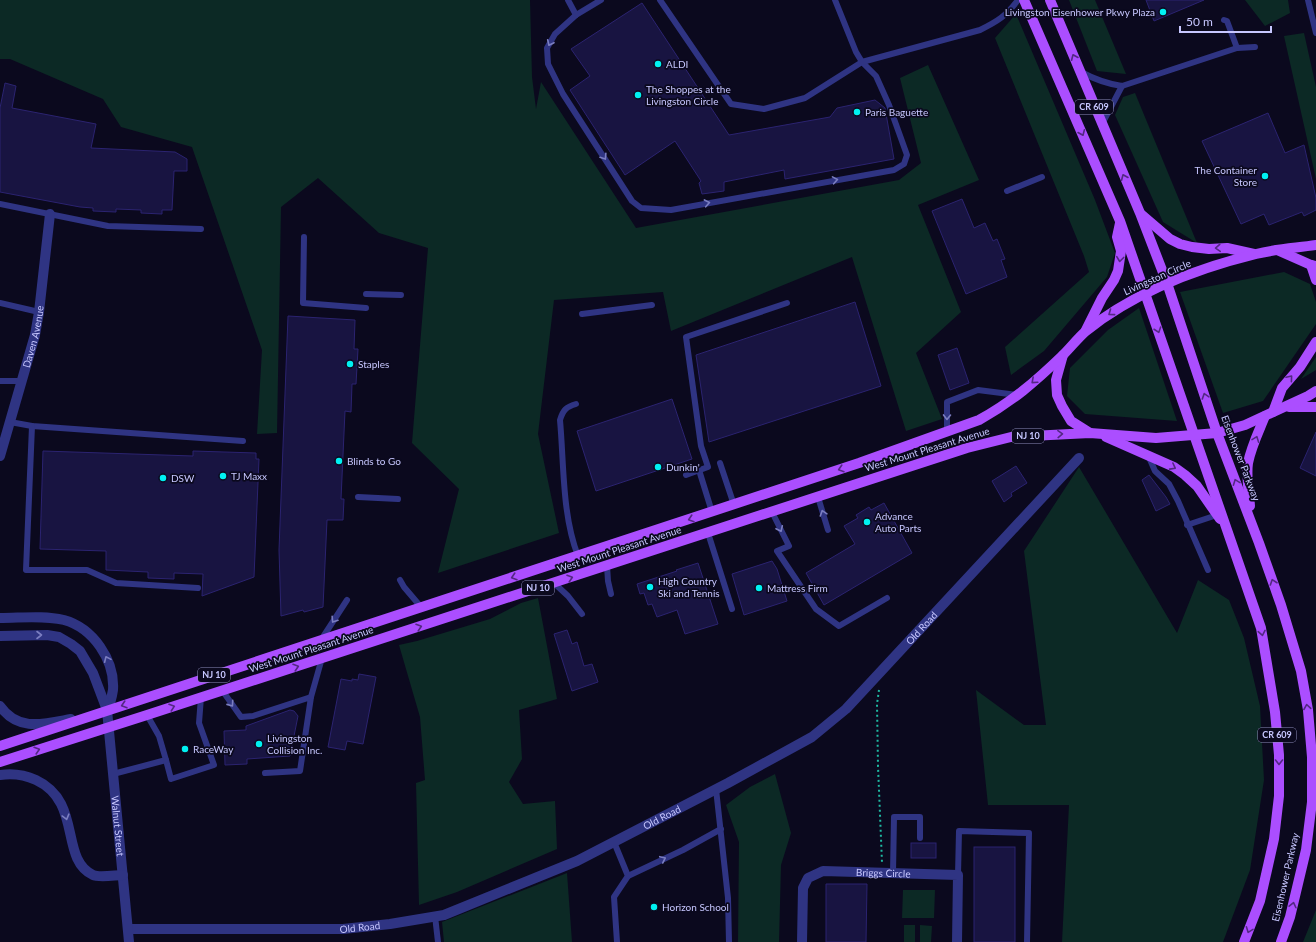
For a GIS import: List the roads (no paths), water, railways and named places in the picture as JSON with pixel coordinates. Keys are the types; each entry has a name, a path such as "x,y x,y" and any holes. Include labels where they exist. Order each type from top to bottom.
{"main road":[{"name":"Eisenhower Parkway","path":"1024,0 1120,221 1261,628 1276,712 1279,754 1279,796 1274,839 1260,901 1244,942"},
{"name":"Eisenhower Parkway","path":"1050,0 1140,213 1167,283 1217,433 1251,518 1281,605 1301,671 1308,710 1312,757 1312,802 1306,850 1290,917 1281,942"},
{"path":"1140,213 1170,239 1180,244 1209,249 1227,248 1256,254"},
{"path":"1085,332 1102,298 1110,288 1118,271 1121,251 1117,237 1120,221"},
{"name":"NJ 10","path":"1277,250 1316,245"},
{"path":"1277,250 1313,266 1316,280"},
{"name":"Livingston Circle","path":"1063,355 1085,332 1125,304 1145,293 1199,271 1256,254 1277,250"},
{"path":"1251,518 1247,478 1250,453 1282,388 1300,367 1316,342"},
{"path":"1063,355 1056,380 1057,395 1071,421 1094,434 1148,455 1186,475 1197,486 1228,530"},
{"name":"West Mount Pleasant Avenue","path":"0,746 734,505 947,432 979,420 998,410 1019,395 1063,355"},
{"name":"NJ 10","path":"1094,434 1156,438 1217,433 1245,425 1308,396 1316,390"},
{"path":"1285,407 1316,407"},
{"name":"West Mount Pleasant Avenue","path":"0,762 967,448 1011,437 1094,434"}],"street":[{"name":"Daven Avenue","path":"0,456 35,335 40,312 50,214"},
{"name":"Old Road","path":"128,929 343,929 390,924 444,915 577,860 614,842 812,737 846,709 1079,458"},
{"name":"Walnut Street","path":"0,618 54,618 76,625 88,632 97,642 110,665 113,690 111,701 107,710"},
{"name":"Walnut Street","path":"0,636 47,635 59,638 71,644 80,651 93,672 107,710 130,942"},
{"path":"0,706 16,721 25,724 50,723 90,716"},
{"path":"0,775 8,774 28,776 46,785 60,800 66,813 75,855 84,870 95,876 124,875"},
{"name":"Briggs Circle","path":"802,942 803,888 808,878 823,871 958,875"},
{"path":"957,942 958,875"}],"lane":[{"path":"568,0 576,15"},
{"path":"601,0 576,15 554,34 547,48 548,64 563,94 632,201 641,208 671,210 894,170 904,164 907,155 889,105 876,76 862,62 856,52 835,0"},
{"path":"660,0 731,104 764,109 805,98 862,62 980,30 1008,12 1018,0"},
{"path":"1308,0 1316,33"},
{"path":"1224,20 1227,20 1236,48"},
{"path":"1080,71 1093,78 1122,86 1236,48 1256,48"},
{"path":"1102,124 1122,86"},
{"path":"1006,191 1042,177"},
{"path":"0,204 108,226 201,229"},
{"path":"304,237 303,303 366,308"},
{"path":"366,294 401,295"},
{"path":"686,475 708,467 702,446 686,337 787,302"},
{"path":"0,303 40,312"},
{"path":"582,314 652,305"},
{"path":"0,381 22,381"},
{"path":"947,432 948,402 978,390 1019,395"},
{"path":"576,404 568,406 563,412 560,420 567,515 572,540 578,556"},
{"path":"10,422 32,426 243,441"},
{"path":"32,426 26,570 87,570 116,583 198,588"},
{"path":"1148,455 1155,471 1169,484 1178,501 1208,570"},
{"path":"720,463 734,505"},
{"path":"699,470 712,512"},
{"path":"818,497 828,530"},
{"path":"358,498 398,500"},
{"path":"772,512 789,546 777,551 816,609 839,626 887,598"},
{"path":"1188,525 1217,515"},
{"path":"708,533 732,609"},
{"path":"607,566 611,594"},
{"path":"400,580 421,607"},
{"path":"554,583 568,596 582,614"},
{"path":"321,640 347,600"},
{"path":"265,773 300,771 311,697 322,658"},
{"path":"222,690 241,717 253,716 311,697"},
{"path":"148,715 159,736 171,779 214,765 199,723 201,697"},
{"path":"113,774 166,760"},
{"path":"716,789 728,898 729,942"},
{"path":"893,873 894,817 920,817 920,838"},
{"path":"617,942 614,897 628,876 683,850 721,829"},
{"path":"958,875 959,831 1029,833 1027,942"},
{"path":"614,842 628,876"},
{"path":"435,916 438,942"}],"place":[{"name":"Livingston Eisenhower Pkwy Plaza","path":"1163,12"},
{"name":"ALDI","path":"658,64"},
{"name":"The Shoppes at the Livingston Circle","path":"638,95"},
{"name":"Paris Baguette","path":"857,112"},
{"name":"The Container Store","path":"1265,176"},
{"name":"Staples","path":"350,364"},
{"name":"Blinds to Go","path":"339,461"},
{"name":"Dunkin'","path":"658,467"},
{"name":"TJ Maxx","path":"223,476"},
{"name":"DSW","path":"163,478"},
{"name":"Advance Auto Parts","path":"867,522"},
{"name":"High Country Ski and Tennis","path":"650,587"},
{"name":"Mattress Firm","path":"759,588"},
{"name":"Livingston Collision Inc.","path":"259,744"},
{"name":"RaceWay","path":"185,749"},
{"name":"Horizon School","path":"654,907"}]}
